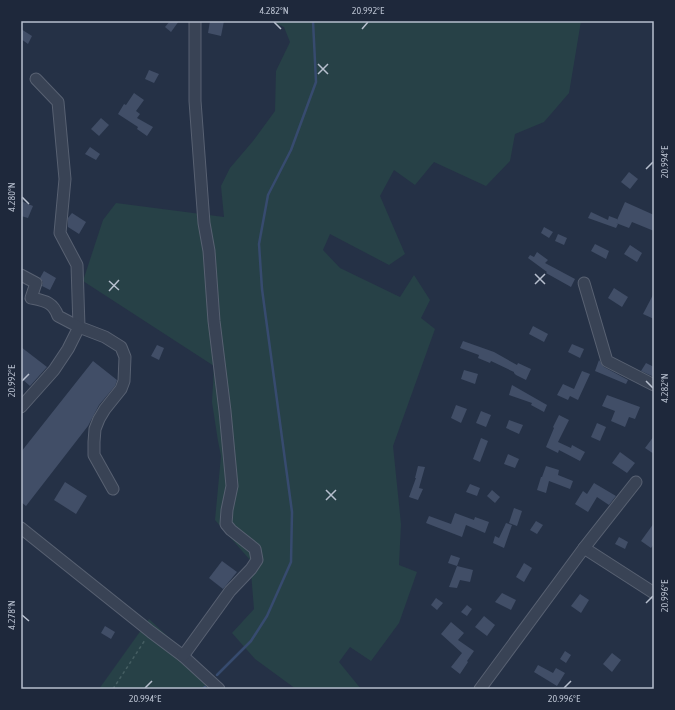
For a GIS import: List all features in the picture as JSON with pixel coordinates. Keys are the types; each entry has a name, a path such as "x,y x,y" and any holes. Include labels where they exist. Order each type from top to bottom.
{"street":[{"path":"183,656 230,591 258,560 255,549 231,530 226,524 232,486 214,321 209,251 204,223 195,101 195,21"},
{"path":"21,406 54,370 68,349 79,327 76,265 60,233 65,179 58,102 36,79"},
{"path":"21,275 36,283 31,298 45,301 55,308 58,316 79,327 105,337 121,347 125,357 124,381 121,389 105,408 99,419 95,429 94,442 94,455 113,489"},
{"path":"584,283 608,361 654,385"},
{"path":"480,689 584,548 636,482"},
{"path":"21,528 183,656 219,689"},
{"path":"584,548 654,593"}],"path":[{"path":"113,689 151,632"}],"green space":[{"path":"271,21 581,21 569,93 544,122 515,134 510,161 486,186 434,162 415,185 394,170 380,196 405,254 389,265 330,234 323,250 340,268 400,297 414,275 430,300 421,318 435,329 393,446 401,524 399,565 417,572 399,623 371,661 350,647 339,662 361,689 296,689 255,659 232,633 254,609 250,560 215,520 221,456 212,402 214,366 83,281 103,220 116,203 224,217 221,186 230,168 253,141 275,111 276,71 290,42 284,27"},
{"path":"149,619 224,689 99,689"}],"building":[{"path":"170,21 179,21 171,32 165,27"},
{"path":"210,21 224,21 221,36 208,33"},
{"path":"21,29 32,36 28,44 21,39"},
{"path":"149,70 159,74 154,83 145,79"},
{"path":"134,93 144,100 136,111 140,114 137,118 153,127 147,136 137,129 138,127 118,114 124,104 126,105"},
{"path":"101,118 109,125 99,136 91,129"},
{"path":"90,147 100,154 96,160 85,154"},
{"path":"629,172 638,179 630,189 621,182"},
{"path":"21,201 33,206 28,218 21,216"},
{"path":"625,202 654,215 654,231 632,222 629,228 616,223 618,224 616,228 588,218 591,212 608,220 609,216 617,220"},
{"path":"72,213 86,222 79,234 68,227 68,218"},
{"path":"544,227 553,232 549,238 541,233"},
{"path":"558,234 567,238 564,245 555,241"},
{"path":"595,244 609,251 606,259 591,251"},
{"path":"630,245 642,253 637,262 624,254"},
{"path":"537,252 548,260 545,263 575,279 571,287 546,273 547,272 528,258 530,255 534,257"},
{"path":"44,271 56,278 50,290 42,286 43,282 40,278"},
{"path":"614,288 628,297 622,307 608,298"},
{"path":"654,293 654,319 643,314"},
{"path":"533,326 548,334 544,342 529,334"},
{"path":"463,341 494,352 517,365 518,363 531,369 526,380 516,375 514,372 491,361 490,363 478,358 479,355 460,348"},
{"path":"572,344 584,349 580,358 568,352"},
{"path":"157,345 164,348 159,360 151,356"},
{"path":"21,347 47,367 30,386 21,378"},
{"path":"599,360 604,367 628,380 626,384 595,371"},
{"path":"93,361 117,380 115,386 99,405 88,426 26,506 21,502 21,452"},
{"path":"646,363 654,367 654,377 641,371"},
{"path":"464,370 478,374 475,384 461,379"},
{"path":"582,371 590,374 578,400 570,396 568,400 557,395 563,384 574,389"},
{"path":"512,385 547,405 544,412 531,405 532,403 509,395"},
{"path":"607,395 640,407 635,419 629,417 625,427 611,421 615,411 602,406"},
{"path":"456,405 467,409 461,423 451,418"},
{"path":"481,411 491,415 486,427 476,423"},
{"path":"559,415 569,420 558,442 571,448 572,445 585,452 580,461 559,450 558,453 546,447"},
{"path":"509,420 523,425 519,434 506,428"},
{"path":"597,423 606,427 600,441 591,437"},
{"path":"654,436 654,454 645,448"},
{"path":"481,438 488,441 480,462 473,459"},
{"path":"620,452 635,463 627,473 612,463"},
{"path":"508,454 519,459 515,468 504,464"},
{"path":"418,466 425,467 419,488 423,489 418,500 409,497 416,478"},
{"path":"546,466 559,470 558,475 573,481 570,489 549,481 546,493 537,490"},
{"path":"65,482 87,496 76,514 54,500"},
{"path":"594,483 616,496 609,505 597,497 588,512 575,504 583,491 587,494"},
{"path":"470,484 480,488 477,496 466,492"},
{"path":"492,490 500,497 495,503 487,496"},
{"path":"514,508 522,511 517,526 509,523"},
{"path":"455,513 474,520 475,517 489,522 485,533 466,525 462,537 426,523 429,516 451,524"},
{"path":"536,521 543,525 537,534 530,530"},
{"path":"506,523 512,525 504,548 493,543 495,536 499,538"},
{"path":"654,523 654,544 651,548 641,541"},
{"path":"619,537 628,542 625,549 615,544"},
{"path":"451,555 460,558 457,566 448,563"},
{"path":"222,561 237,572 223,589 209,578"},
{"path":"524,563 532,568 524,582 516,577"},
{"path":"457,566 473,570 470,582 460,580 457,588 449,587"},
{"path":"502,593 516,600 511,610 495,602"},
{"path":"580,594 589,600 581,613 571,606"},
{"path":"436,598 443,603 437,610 431,605"},
{"path":"467,605 472,609 467,616 461,612"},
{"path":"484,616 495,625 487,636 475,627"},
{"path":"451,622 464,633 458,640 474,651 460,674 451,667 462,653 441,634"},
{"path":"105,626 115,632 111,639 101,633"},
{"path":"565,651 571,655 566,663 560,659"},
{"path":"612,653 621,660 612,672 603,664"},
{"path":"538,665 553,673 556,668 565,673 557,686 534,672"}],"waterway":[{"path":"217,675 251,641 267,616 291,562 292,512 262,289 259,244 268,195 291,150 316,82 313,21"}]}
